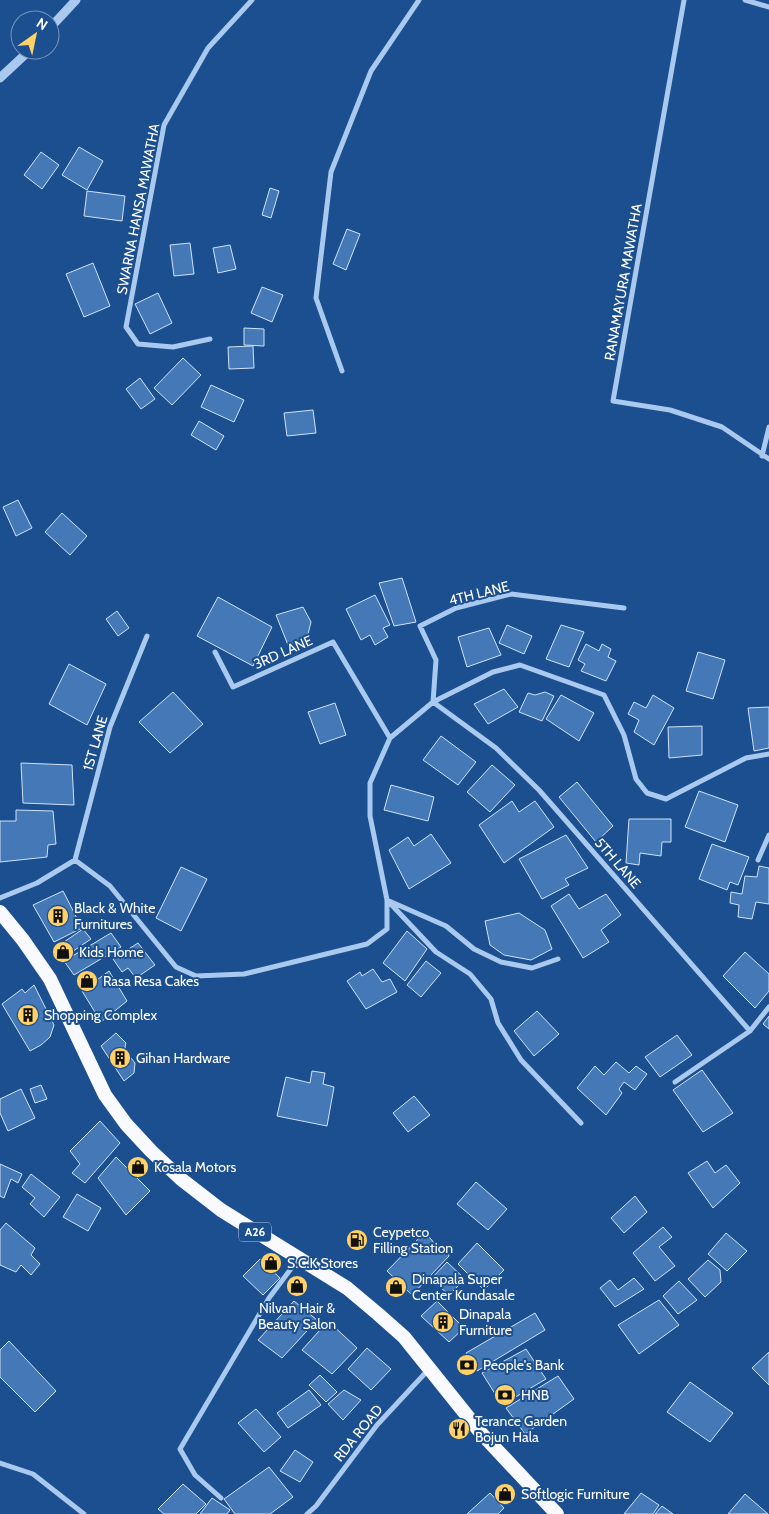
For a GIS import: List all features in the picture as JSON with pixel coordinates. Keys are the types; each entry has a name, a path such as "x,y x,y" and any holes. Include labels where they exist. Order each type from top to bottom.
{"highway":[{"name":"A26","path":"0,912 23,940 50,979 105,1095 126,1124 151,1152 181,1179 221,1210 347,1288 404,1337 481,1433 556,1514"}],"street":[{"path":"60,17 76,0"},
{"name":"SWARNA HANSA MAWATHA","path":"210,339 173,347 138,344 126,327 164,125 208,48 252,0"},
{"path":"342,371 316,298 331,172 371,72 419,0"},
{"name":"RANAMAYURA MAWATHA","path":"684,0 614,401 670,410 722,427 769,459"},
{"path":"744,0 769,7"},
{"path":"0,78 19,60"},
{"path":"762,456 769,428"},
{"name":"4TH LANE","path":"433,702 436,660 420,626 456,608 511,594 624,608"},
{"name":"1ST LANE","path":"75,860 110,727 146,636"},
{"name":"3RD LANE","path":"215,652 233,688 333,642 390,738"},
{"path":"0,898 37,883 75,860 110,886 176,967 196,976 244,974 368,944 387,929 387,900 370,816 370,783 390,738 433,702 493,672 520,665 604,696 624,735 636,779 647,793 666,799 746,758 769,754"},
{"name":"5TH LANE","path":"433,702 496,748 540,790 750,1032"},
{"path":"758,860 769,835"},
{"path":"387,900 446,926 474,949 501,962 532,968 558,959"},
{"path":"387,900 436,952 470,974 481,986 491,999 498,1023 521,1060 581,1123"},
{"path":"675,1082 750,1032 769,1007"},
{"path":"221,1498 195,1475 180,1449 270,1298 299,1258"},
{"name":"RDA ROAD","path":"307,1514 316,1506 377,1425 429,1369"},
{"path":"0,1463 33,1474 84,1514"}],"building":[{"path":"79,147 103,161 87,190 62,175"},
{"path":"41,152 59,165 42,189 24,175"},
{"path":"270,188 279,191 271,218 262,215"},
{"path":"87,191 125,196 122,221 84,216"},
{"path":"347,229 360,234 346,270 333,264"},
{"path":"190,243 194,274 174,276 170,245"},
{"path":"230,245 236,269 218,273 213,248"},
{"path":"93,263 110,306 84,317 66,274"},
{"path":"262,287 283,295 272,322 251,313"},
{"path":"158,293 172,323 150,334 135,304"},
{"path":"244,328 264,329 264,346 244,345"},
{"path":"253,346 254,368 229,369 228,347"},
{"path":"183,358 201,375 172,405 154,388"},
{"path":"140,378 155,399 141,409 126,389"},
{"path":"211,385 244,400 234,422 201,407"},
{"path":"313,410 316,433 287,436 284,413"},
{"path":"199,421 224,436 216,450 191,435"},
{"path":"18,500 32,528 16,536 3,507"},
{"path":"62,513 87,536 70,555 45,532"},
{"path":"402,578 416,622 394,626 379,583"},
{"path":"375,595 390,625 383,628 388,637 375,645 370,635 361,640 346,609"},
{"path":"218,597 272,627 253,666 197,636"},
{"path":"303,607 311,622 307,638 288,645 276,615"},
{"path":"117,611 129,628 118,636 106,619"},
{"path":"507,625 532,636 524,654 499,643"},
{"path":"561,625 584,632 569,667 546,659"},
{"path":"489,628 501,655 467,667 458,637"},
{"path":"586,644 599,651 602,644 611,649 608,657 616,661 606,681 581,671 585,664 578,660"},
{"path":"698,652 725,660 713,699 686,691"},
{"path":"69,664 106,684 87,725 49,704"},
{"path":"504,689 518,707 488,724 474,704"},
{"path":"173,692 203,724 170,753 139,722"},
{"path":"545,692 554,696 542,721 519,712 528,693 535,695"},
{"path":"561,695 594,713 579,741 546,719"},
{"path":"653,695 674,708 654,745 634,732 639,720 628,714 634,702 646,708"},
{"path":"335,703 346,735 320,744 308,712"},
{"path":"769,707 769,748 754,751 748,708"},
{"path":"702,726 702,755 669,758 668,727"},
{"path":"441,736 476,762 458,785 423,760"},
{"path":"21,763 72,765 74,805 23,803"},
{"path":"492,765 515,785 490,812 467,792"},
{"path":"577,782 613,826 596,842 559,797"},
{"path":"391,785 434,797 428,821 384,810"},
{"path":"699,791 738,805 725,842 685,827"},
{"path":"512,801 519,812 535,801 554,827 504,863 479,825"},
{"path":"16,810 53,811 56,844 48,845 47,857 0,862 0,821 16,821"},
{"path":"629,819 671,819 671,842 662,842 661,856 640,853 639,865 626,863"},
{"path":"431,834 451,863 409,889 389,850 408,837 414,846"},
{"path":"566,835 588,868 565,879 569,885 542,899 519,859"},
{"path":"712,844 749,857 738,885 730,882 727,890 699,879"},
{"path":"759,866 769,868 769,904 756,902 752,919 738,917 739,905 730,903 731,892 742,894 745,876 757,877"},
{"path":"181,867 207,879 181,931 156,918"},
{"name":"Black & White Furnitures","path":"63,891 82,928 54,942 33,905"},
{"path":"569,894 579,909 606,894 621,915 601,930 609,942 583,958 551,906"},
{"path":"519,913 545,930 552,949 531,960 504,955 490,945 485,921"},
{"path":"83,929 91,939 63,958 55,948"},
{"path":"407,931 427,949 405,981 383,963"},
{"path":"111,933 121,947 74,975 64,961"},
{"path":"138,943 155,965 136,978 128,968 122,972 113,959"},
{"path":"745,952 769,974 769,991 755,1008 723,976"},
{"path":"426,961 441,973 421,997 407,985"},
{"path":"373,969 382,982 390,979 397,992 366,1009 347,981 360,972 362,976"},
{"path":"109,971 127,1001 101,1022 82,991"},
{"name":"Shopping Complex","path":"34,985 54,1025 50,1037 30,1051 2,1004 22,989 25,993"},
{"path":"537,1011 559,1034 534,1056 514,1031"},
{"path":"769,1016 769,1029 763,1024"},
{"name":"Gihan Hardware","path":"116,1033 126,1043 127,1053 135,1063 134,1073 124,1081 101,1046"},
{"path":"677,1035 692,1055 660,1077 645,1057"},
{"path":"616,1062 629,1073 636,1066 647,1074 635,1090 624,1082 619,1089 622,1093 606,1115 577,1088 595,1066 604,1075"},
{"path":"702,1070 733,1113 703,1132 673,1090"},
{"path":"312,1071 325,1073 323,1084 334,1087 327,1126 277,1116 286,1077 310,1083"},
{"path":"41,1085 47,1099 35,1103 30,1089"},
{"path":"21,1089 35,1118 8,1131 0,1113 0,1099"},
{"path":"414,1096 430,1115 408,1132 393,1113"},
{"path":"100,1121 120,1143 85,1183 72,1173 80,1164 70,1151"},
{"path":"116,1157 150,1191 126,1215 98,1178"},
{"path":"707,1161 715,1173 726,1165 740,1183 713,1208 688,1173"},
{"path":"0,1164 22,1174 18,1183 11,1179 4,1198 0,1196"},
{"path":"31,1174 60,1197 44,1217 30,1204 35,1198 22,1187"},
{"path":"476,1182 507,1209 488,1230 457,1204"},
{"path":"77,1194 101,1208 88,1231 63,1217"},
{"path":"635,1196 647,1212 624,1233 611,1218"},
{"path":"6,1223 35,1248 31,1255 40,1264 31,1275 21,1265 16,1272 0,1265 0,1230"},
{"path":"663,1227 672,1237 659,1247 675,1266 655,1281 633,1253"},
{"path":"425,1232 435,1244 447,1249 449,1256 412,1295 387,1271"},
{"path":"726,1233 747,1251 727,1271 708,1254"},
{"path":"477,1243 504,1270 484,1290 458,1264"},
{"path":"260,1259 280,1278 263,1295 243,1276"},
{"path":"708,1260 720,1270 721,1282 705,1297 688,1279"},
{"path":"447,1262 465,1279 449,1295 431,1279"},
{"path":"634,1278 644,1289 615,1307 600,1288 610,1280 618,1290"},
{"path":"679,1281 697,1300 678,1314 663,1296"},
{"path":"659,1300 679,1325 639,1354 618,1325"},
{"path":"294,1301 317,1320 282,1358 258,1340"},
{"name":"Dinapala Furniture","path":"437,1301 464,1328 449,1342 421,1316"},
{"path":"535,1313 545,1330 477,1371 466,1353"},
{"path":"328,1321 357,1348 332,1374 302,1350"},
{"path":"9,1341 56,1391 35,1412 0,1377 0,1350"},
{"path":"367,1348 391,1369 371,1390 348,1369"},
{"path":"526,1349 546,1379 502,1405 482,1373"},
{"path":"769,1352 769,1385 752,1368"},
{"path":"320,1375 337,1392 326,1402 309,1385"},
{"path":"558,1376 574,1399 525,1434 506,1408"},
{"path":"690,1382 733,1413 710,1442 667,1412"},
{"path":"309,1390 321,1405 288,1428 277,1413"},
{"path":"344,1390 361,1400 343,1420 328,1404"},
{"path":"256,1409 281,1437 264,1452 238,1423"},
{"path":"295,1450 313,1462 300,1482 280,1471"},
{"path":"269,1467 293,1497 270,1514 235,1514 224,1499"},
{"path":"183,1484 206,1504 196,1514 164,1514 158,1509"},
{"path":"490,1493 504,1508 498,1514 467,1514"},
{"path":"641,1493 659,1505 653,1514 624,1514"},
{"path":"745,1494 768,1514 728,1514"},
{"path":"212,1498 230,1510 227,1514 200,1514"},
{"path":"662,1506 673,1514 655,1514"}],"place":[{"name":"Black & White Furnitures","path":"58,916"},
{"name":"Kids Home","path":"63,952"},
{"name":"Rasa Resa Cakes","path":"87,981"},
{"name":"Shopping Complex","path":"28,1015"},
{"name":"Gihan Hardware","path":"120,1058"},
{"name":"Kosala Motors","path":"138,1167"},
{"name":"Ceypetco Filling Station","path":"357,1240"},
{"name":"S.C.K Stores","path":"271,1263"},
{"name":"Nilvan Hair & Beauty Salon","path":"297,1286"},
{"name":"Dinapala Super Center Kundasale","path":"396,1287"},
{"name":"Dinapala Furniture","path":"443,1322"},
{"name":"People's Bank","path":"467,1365"},
{"name":"HNB","path":"505,1395"},
{"name":"Terance Garden Bojun Hala","path":"459,1429"},
{"name":"Softlogic Furniture","path":"505,1494"}]}
